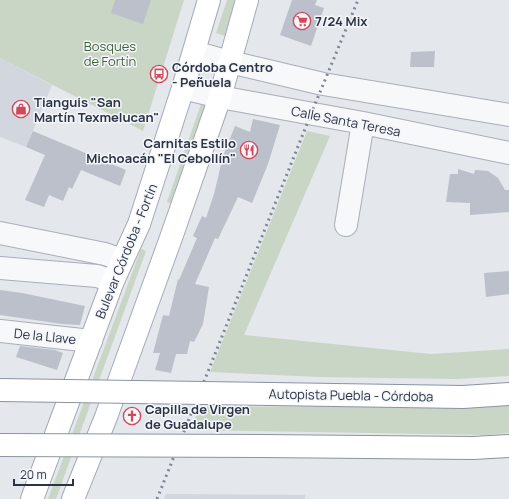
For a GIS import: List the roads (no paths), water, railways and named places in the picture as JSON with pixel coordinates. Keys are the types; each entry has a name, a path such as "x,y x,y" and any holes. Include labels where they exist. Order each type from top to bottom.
{"main road":[{"name":"Bulevar Córdoba - Fortín","path":"32,499 112,281 139,224 183,88 209,0"},
{"path":"73,499 106,417 172,235 220,97 247,0"},
{"path":"139,224 172,235"},
{"name":"Autopista Puebla - Córdoba","path":"0,390 463,397 509,394"},
{"path":"0,444 473,448 509,446"}],"street":[{"path":"194,52 324,84 509,115"},
{"name":"Calle Santa Teresa","path":"183,88 220,97 363,123 509,153"},
{"path":"346,225 363,123"},
{"path":"0,233 105,254 122,260"},
{"path":"0,268 97,276 112,281"},
{"name":"De la Llave","path":"0,331 91,341"}],"railway":[{"path":"157,499 358,0"}],"place":[{"name":"7/24 Mix","path":"302,21"},
{"name":"Córdoba Centro - Peñuela","path":"159,74"},
{"name":"Tianguis \"San Martín Texmelucan\"","path":"21,109"},
{"name":"Carnitas Estilo Michoacán \"El Cebollín\"","path":"249,150"},
{"name":"Capilla de Virgen de Guadalupe","path":"132,416"}],"park label":[{"name":"Bosques de Fortín","path":"110,54"}]}
